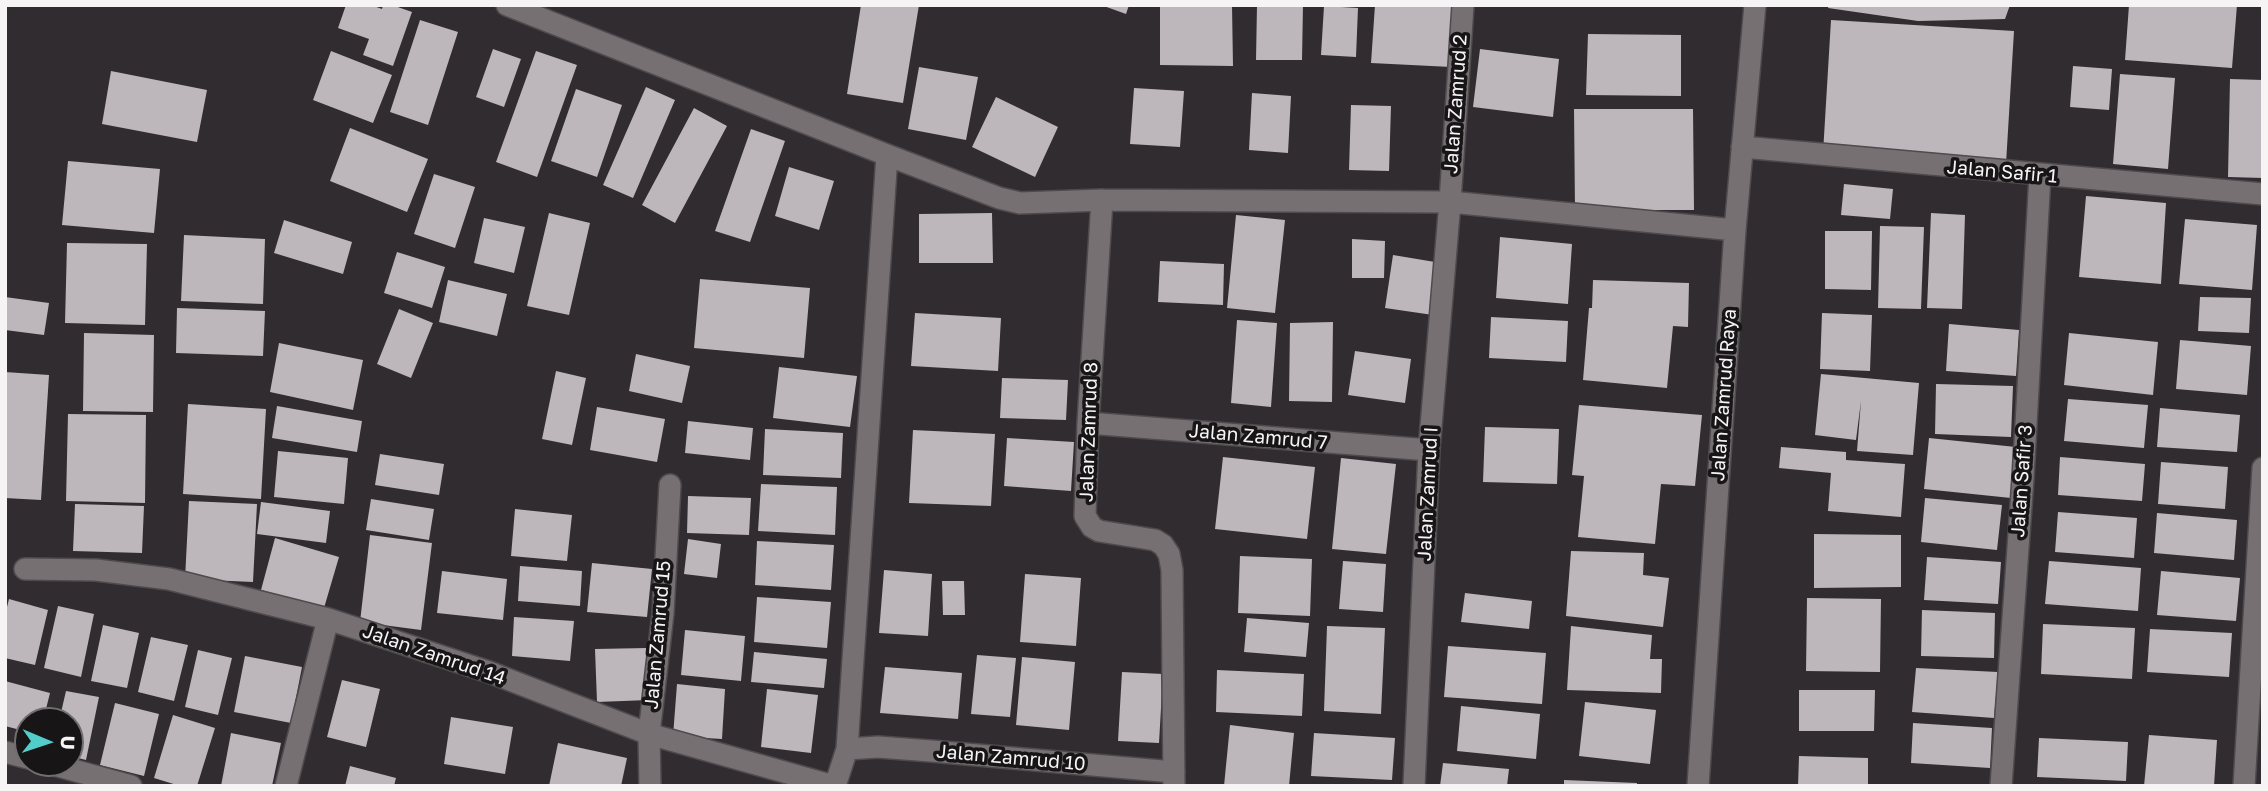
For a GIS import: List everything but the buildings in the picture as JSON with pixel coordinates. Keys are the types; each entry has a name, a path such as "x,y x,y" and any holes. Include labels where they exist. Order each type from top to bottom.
{"street":[{"path":"507,5 887,156 999,198 1020,203 1101,200 1450,202 1735,230"},
{"name":"Jalan Zamrud 2","path":"1450,202 1463,5"},
{"name":"Jalan Zamrud Raya","path":"1698,786 1735,230 1755,5"},
{"name":"Jalan Safir 1","path":"1742,147 2263,194"},
{"path":"835,786 847,749 887,156"},
{"name":"Jalan Safir 3","path":"2001,786 2023,478 2040,175"},
{"name":"Jalan Zamrud 8","path":"1101,200 1087,424 1085,516 1092,527 1105,533 1155,540 1163,545 1168,554 1172,570 1174,779"},
{"name":"Jalan Zamrud I","path":"1414,786 1429,450 1450,202"},
{"name":"Jalan Zamrud 7","path":"1087,424 1429,450"},
{"path":"2244,786 2263,467"},
{"name":"Jalan Zamrud 15","path":"650,786 649,734 663,612 670,485"},
{"name":"Jalan Zamrud 14","path":"24,569 96,570 169,579 328,619 489,672 649,734 835,786"},
{"path":"286,786 328,619"},
{"name":"Jalan Zamrud 10","path":"847,749 878,747 931,751 1174,779"},
{"path":"84,773 131,786"}]}
